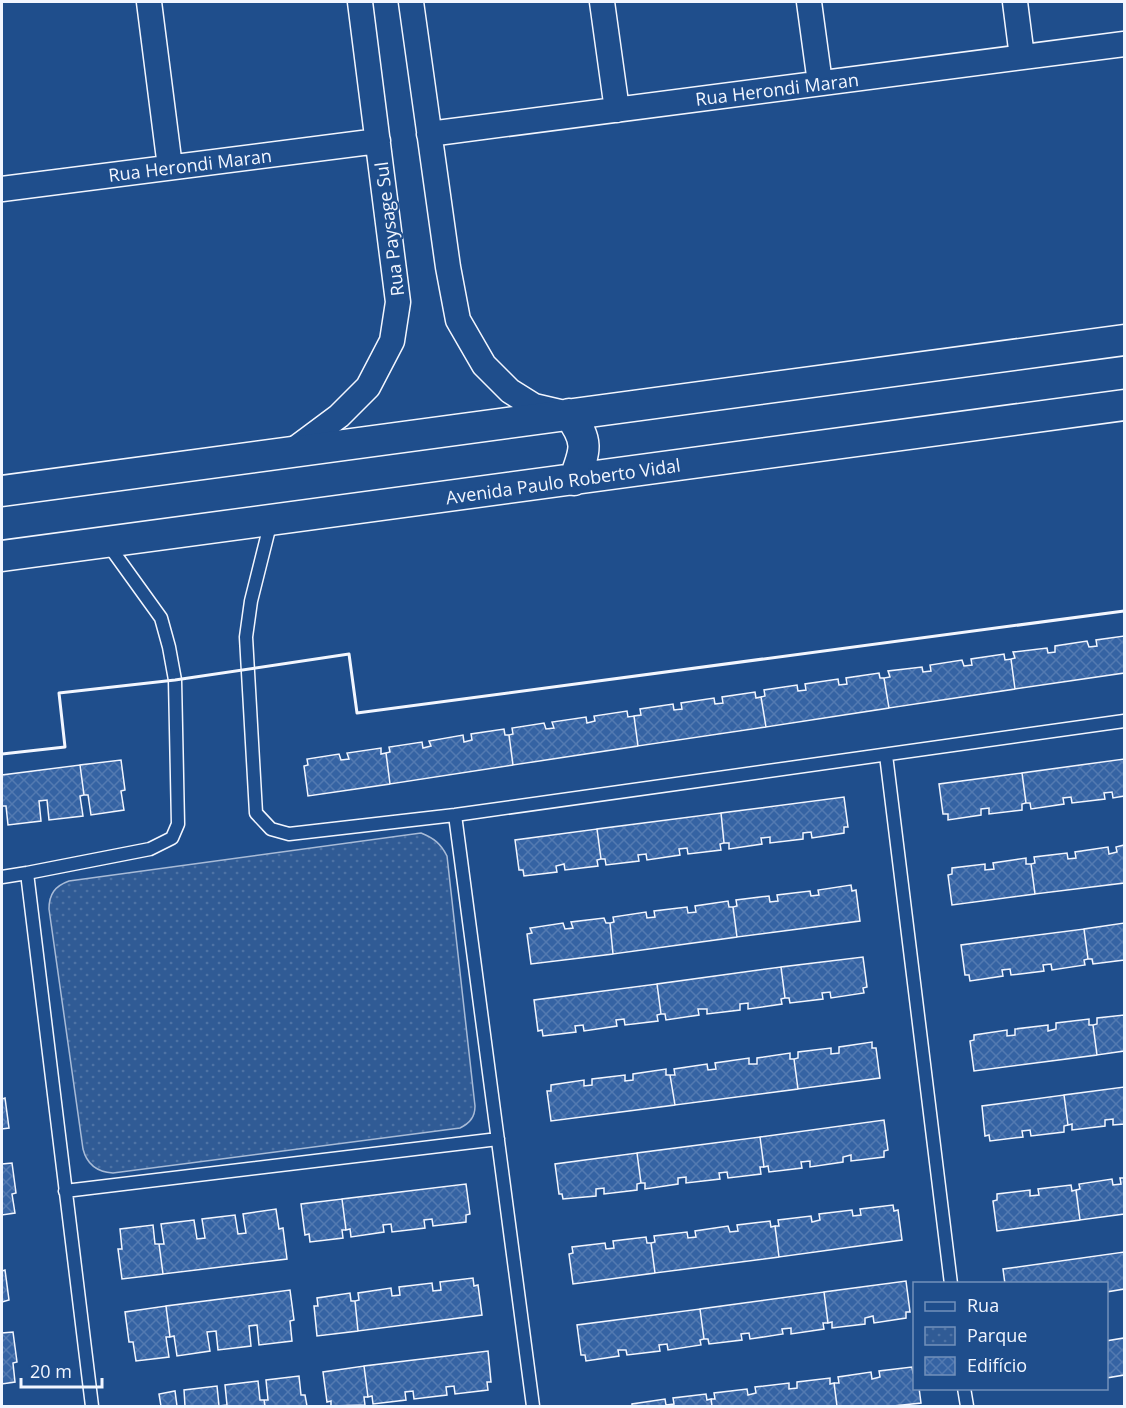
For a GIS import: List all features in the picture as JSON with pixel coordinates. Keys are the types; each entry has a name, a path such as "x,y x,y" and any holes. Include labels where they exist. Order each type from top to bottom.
{"street":[{"path":"148,2 170,168"},
{"name":"Rua Paysage Sul","path":"292,451 339,416 368,387 392,341 398,302 360,2"},
{"path":"411,2 448,267 458,320 484,365 510,391 534,406 569,414 580,430 584,444 574,480"},
{"path":"602,2 617,110"},
{"path":"809,2 820,83"},
{"path":"1015,2 1022,57"},
{"name":"Rua Herondi Maran","path":"429,134 1125,44"},
{"name":"Rua Herondi Maran","path":"2,189 378,141"},
{"path":"2,490 1125,340"},
{"name":"Avenida Paulo Roberto Vidal","path":"2,556 1125,405"}],"lane":[{"path":"271,520 251,601 246,637 256,813 271,829 288,834 455,815 1125,721"},
{"path":"2,876 150,849 172,838 178,824 175,680 169,647 161,618 106,542"},
{"path":"886,755 951,1282"},
{"path":"455,815 533,1407"},
{"path":"27,873 92,1407"},
{"path":"65,1191 498,1139"},
{"path":"964,1390 967,1407"}],"green space":[{"path":"421,833 437,842 447,856 475,1106 469,1122 460,1128 113,1173 94,1167 83,1149 49,909 50,899 57,888 69,881"}],"building":[{"path":"1124,636 1124,673 1015,689 1011,659 1015,658 1013,652 1047,648 1048,653 1055,652 1055,646 1087,641 1089,647 1097,646 1096,640"},
{"path":"1004,654 1005,660 1011,659 1015,689 889,708 884,678 890,677 888,671 922,667 923,672 931,671 930,665 962,660 964,666 972,665 971,659"},
{"path":"879,673 880,678 884,678 889,708 766,727 761,697 765,696 764,690 797,685 798,691 806,690 805,684 838,679 839,685 847,684 846,678"},
{"path":"755,692 756,698 761,697 766,727 638,746 634,716 641,715 640,709 673,704 674,710 682,709 681,703 714,698 715,704 723,703 722,697"},
{"path":"627,711 628,717 634,716 638,746 513,765 509,735 513,734 512,728 544,723 546,729 554,728 552,722 586,717 587,723 595,721 594,716"},
{"path":"504,729 505,735 509,735 513,765 390,784 386,753 390,752 389,747 422,742 423,748 431,746 429,741 463,735 464,742 472,740 471,734"},
{"path":"381,748 381,754 386,753 390,784 308,796 304,766 308,765 307,759 339,754 341,760 349,759 347,753"},
{"path":"1124,759 1124,796 1113,798 1112,792 1104,793 1105,799 1072,803 1071,797 1063,798 1064,804 1031,809 1030,803 1026,803 1022,773"},
{"path":"121,760 125,790 121,791 124,810 91,815 88,795 84,795 80,765"},
{"path":"80,765 84,795 80,796 83,816 49,820 47,800 39,801 41,821 8,825 6,806 2,806 2,775"},
{"path":"1022,773 1026,803 1022,804 1022,810 989,814 989,808 981,809 981,815 948,820 948,814 943,814 939,784"},
{"path":"844,797 848,827 844,827 844,833 812,838 811,832 803,833 803,839 770,843 770,837 761,838 762,844 729,849 729,843 724,843 721,813"},
{"path":"721,813 724,843 720,844 721,850 688,854 687,848 679,849 680,855 647,860 646,854 638,855 639,861 606,865 605,859 601,859 597,829"},
{"path":"597,829 601,859 597,860 598,866 565,870 564,864 556,866 557,872 524,876 523,870 519,870 515,840"},
{"path":"1124,845 1124,883 1035,894 1031,864 1035,863 1034,857 1067,853 1068,859 1076,858 1075,852 1108,847 1109,854 1117,852 1116,847"},
{"path":"1026,858 1026,864 1031,864 1035,894 952,905 948,875 952,874 952,868 985,864 985,870 994,869 993,863"},
{"path":"851,885 852,891 856,890 860,921 737,937 733,907 737,906 736,900 769,896 770,902 778,901 777,895 810,891 811,896 819,895 818,890"},
{"path":"728,901 729,907 733,907 737,937 613,954 610,923 614,922 613,917 646,912 647,918 655,917 654,911 687,907 688,913 696,912 695,906"},
{"path":"604,918 606,923 610,923 613,954 531,964 527,934 532,933 530,928 563,923 565,929 573,928 571,922"},
{"path":"1124,923 1124,960 1093,964 1092,959 1088,959 1084,929"},
{"path":"1084,929 1088,959 1084,960 1085,965 1052,970 1051,964 1043,965 1044,971 1011,975 1010,969 1002,970 1003,976 970,981 969,975 965,975 961,945"},
{"path":"863,957 867,987 863,988 864,993 831,998 830,992 822,993 823,999 790,1003 789,998 785,998 781,967"},
{"path":"781,967 785,998 781,999 782,1004 748,1009 748,1003 740,1004 740,1010 707,1014 707,1009 698,1009 699,1015 666,1020 665,1014 661,1014 657,984"},
{"path":"657,984 661,1014 657,1015 658,1021 625,1025 624,1019 616,1020 617,1026 584,1031 583,1025 575,1026 576,1032 543,1036 542,1030 538,1031 534,1000"},
{"path":"1124,1015 1124,1051 1097,1055 1093,1025 1097,1024 1097,1018"},
{"path":"1089,1019 1089,1025 1093,1025 1097,1055 974,1071 970,1041 974,1040 974,1035 1007,1030 1007,1036 1015,1035 1015,1029 1048,1025 1048,1031 1056,1029 1056,1023"},
{"path":"872,1042 872,1048 876,1048 880,1078 798,1089 794,1059 798,1058 798,1052 831,1048 831,1054 839,1053 839,1047"},
{"path":"790,1053 790,1059 794,1059 798,1089 675,1105 670,1075 675,1075 674,1069 707,1064 708,1070 716,1069 715,1063 749,1058 749,1064 757,1064 757,1058"},
{"path":"666,1069 666,1075 670,1075 675,1105 551,1121 547,1091 551,1091 551,1085 584,1080 584,1086 592,1085 592,1079 625,1075 625,1081 633,1080 633,1074"},
{"path":"1124,1087 1124,1124 1113,1125 1113,1119 1105,1120 1105,1126 1072,1130 1072,1124 1068,1125 1064,1095"},
{"path":"1064,1095 1068,1125 1064,1126 1064,1132 1031,1136 1030,1130 1022,1131 1023,1137 990,1141 989,1135 985,1136 982,1106"},
{"path":"5,1098 9,1128 2,1129 2,1099"},
{"path":"884,1120 888,1150 884,1151 884,1157 851,1161 851,1155 843,1157 843,1162 810,1167 810,1161 801,1162 802,1168 769,1172 768,1166 764,1167 760,1137"},
{"path":"760,1137 764,1167 760,1167 761,1174 728,1178 727,1172 719,1173 720,1179 686,1183 686,1177 678,1178 678,1184 645,1189 645,1183 641,1183 637,1153"},
{"path":"637,1153 641,1183 637,1184 637,1190 604,1194 604,1188 596,1189 596,1196 563,1199 562,1194 559,1194 555,1164"},
{"path":"12,1163 16,1193 12,1194 15,1213 2,1215 2,1164"},
{"path":"1120,1178 1124,1178 1124,1214 1080,1220 1076,1190 1080,1189 1079,1184 1112,1179 1113,1185 1121,1184"},
{"path":"466,1184 470,1214 466,1215 466,1222 433,1226 432,1219 424,1220 425,1228 392,1232 391,1224 383,1225 384,1232 351,1237 350,1229 346,1230 342,1199"},
{"path":"1071,1185 1072,1191 1076,1190 1080,1220 997,1231 993,1201 997,1200 997,1194 1030,1190 1030,1196 1039,1195 1038,1189"},
{"path":"342,1199 346,1230 342,1230 343,1238 310,1242 309,1234 305,1235 301,1204"},
{"path":"893,1205 894,1211 898,1210 902,1240 779,1257 775,1226 779,1226 778,1220 811,1216 812,1222 820,1220 819,1214 852,1210 853,1216 861,1215 860,1209"},
{"path":"276,1209 279,1229 283,1228 287,1259 163,1274 159,1244 164,1244 161,1224 194,1220 197,1239 205,1238 202,1219 235,1215 238,1234 246,1233 243,1214"},
{"path":"770,1221 771,1227 775,1226 779,1257 655,1273 651,1243 655,1242 654,1236 687,1232 688,1238 696,1237 695,1231 728,1226 730,1232 738,1231 737,1225"},
{"path":"153,1225 155,1244 159,1244 163,1274 122,1279 118,1249 122,1249 120,1229"},
{"path":"646,1237 647,1243 651,1243 655,1273 573,1284 569,1254 573,1253 572,1247 605,1243 606,1249 614,1248 613,1241"},
{"path":"1124,1252 1124,1289 1108,1292 1108,1282 1005,1282 1003,1269"},
{"path":"5,1270 9,1300 2,1302 2,1271"},
{"path":"473,1278 474,1286 478,1285 482,1315 358,1331 355,1301 359,1300 358,1293 391,1288 392,1296 400,1295 399,1287 432,1283 433,1291 441,1290 440,1282"},
{"path":"906,1281 910,1312 906,1312 906,1318 874,1323 873,1316 865,1318 865,1324 832,1328 832,1322 828,1323 824,1292"},
{"path":"290,1290 294,1320 290,1321 292,1341 259,1345 257,1325 249,1326 251,1346 218,1350 216,1331 207,1332 210,1351 177,1356 174,1336 170,1337 166,1306"},
{"path":"824,1292 828,1323 823,1323 824,1329 791,1334 791,1328 782,1329 783,1334 750,1339 749,1333 741,1334 742,1340 709,1344 708,1339 704,1339 700,1309"},
{"path":"350,1293 351,1301 355,1301 358,1331 317,1336 314,1306 318,1306 317,1298"},
{"path":"166,1306 170,1337 166,1337 169,1357 136,1361 133,1342 129,1342 125,1312"},
{"path":"700,1309 704,1339 700,1340 701,1345 668,1350 667,1344 659,1345 660,1351 627,1355 626,1350 618,1350 619,1356 586,1361 585,1355 581,1355 577,1325"},
{"path":"13,1332 17,1362 13,1363 15,1382 2,1384 2,1333"},
{"path":"1124,1338 1124,1375 1108,1378 1108,1341"},
{"path":"488,1351 491,1382 487,1382 488,1390 455,1394 454,1386 446,1387 447,1395 414,1399 413,1391 405,1392 406,1400 373,1404 372,1396 368,1397 364,1366"},
{"path":"364,1366 368,1397 364,1397 365,1405 331,1406 331,1401 327,1402 323,1372"},
{"path":"912,1367 913,1390 919,1390 921,1403 893,1406 837,1406 834,1383 839,1383 838,1377 871,1372 872,1379 880,1377 879,1371"},
{"path":"299,1376 301,1395 305,1395 307,1406 265,1406 264,1400 268,1400 266,1380"},
{"path":"830,1378 830,1384 834,1383 837,1406 712,1406 711,1399 715,1399 714,1393 747,1389 748,1395 756,1393 755,1387 789,1383 789,1389 797,1388 797,1382"},
{"path":"258,1381 260,1400 264,1400 265,1406 219,1406 227,1405 225,1385"},
{"path":"217,1386 219,1406 185,1406 184,1390"},
{"path":"175,1391 177,1406 161,1406 159,1394"},
{"path":"706,1394 707,1400 711,1399 712,1406 632,1406 632,1404 665,1399 666,1405 674,1404 673,1398"}],"wall":[{"path":"2,754 65,747 59,693 175,680 349,654 357,713 1124,611"}]}
